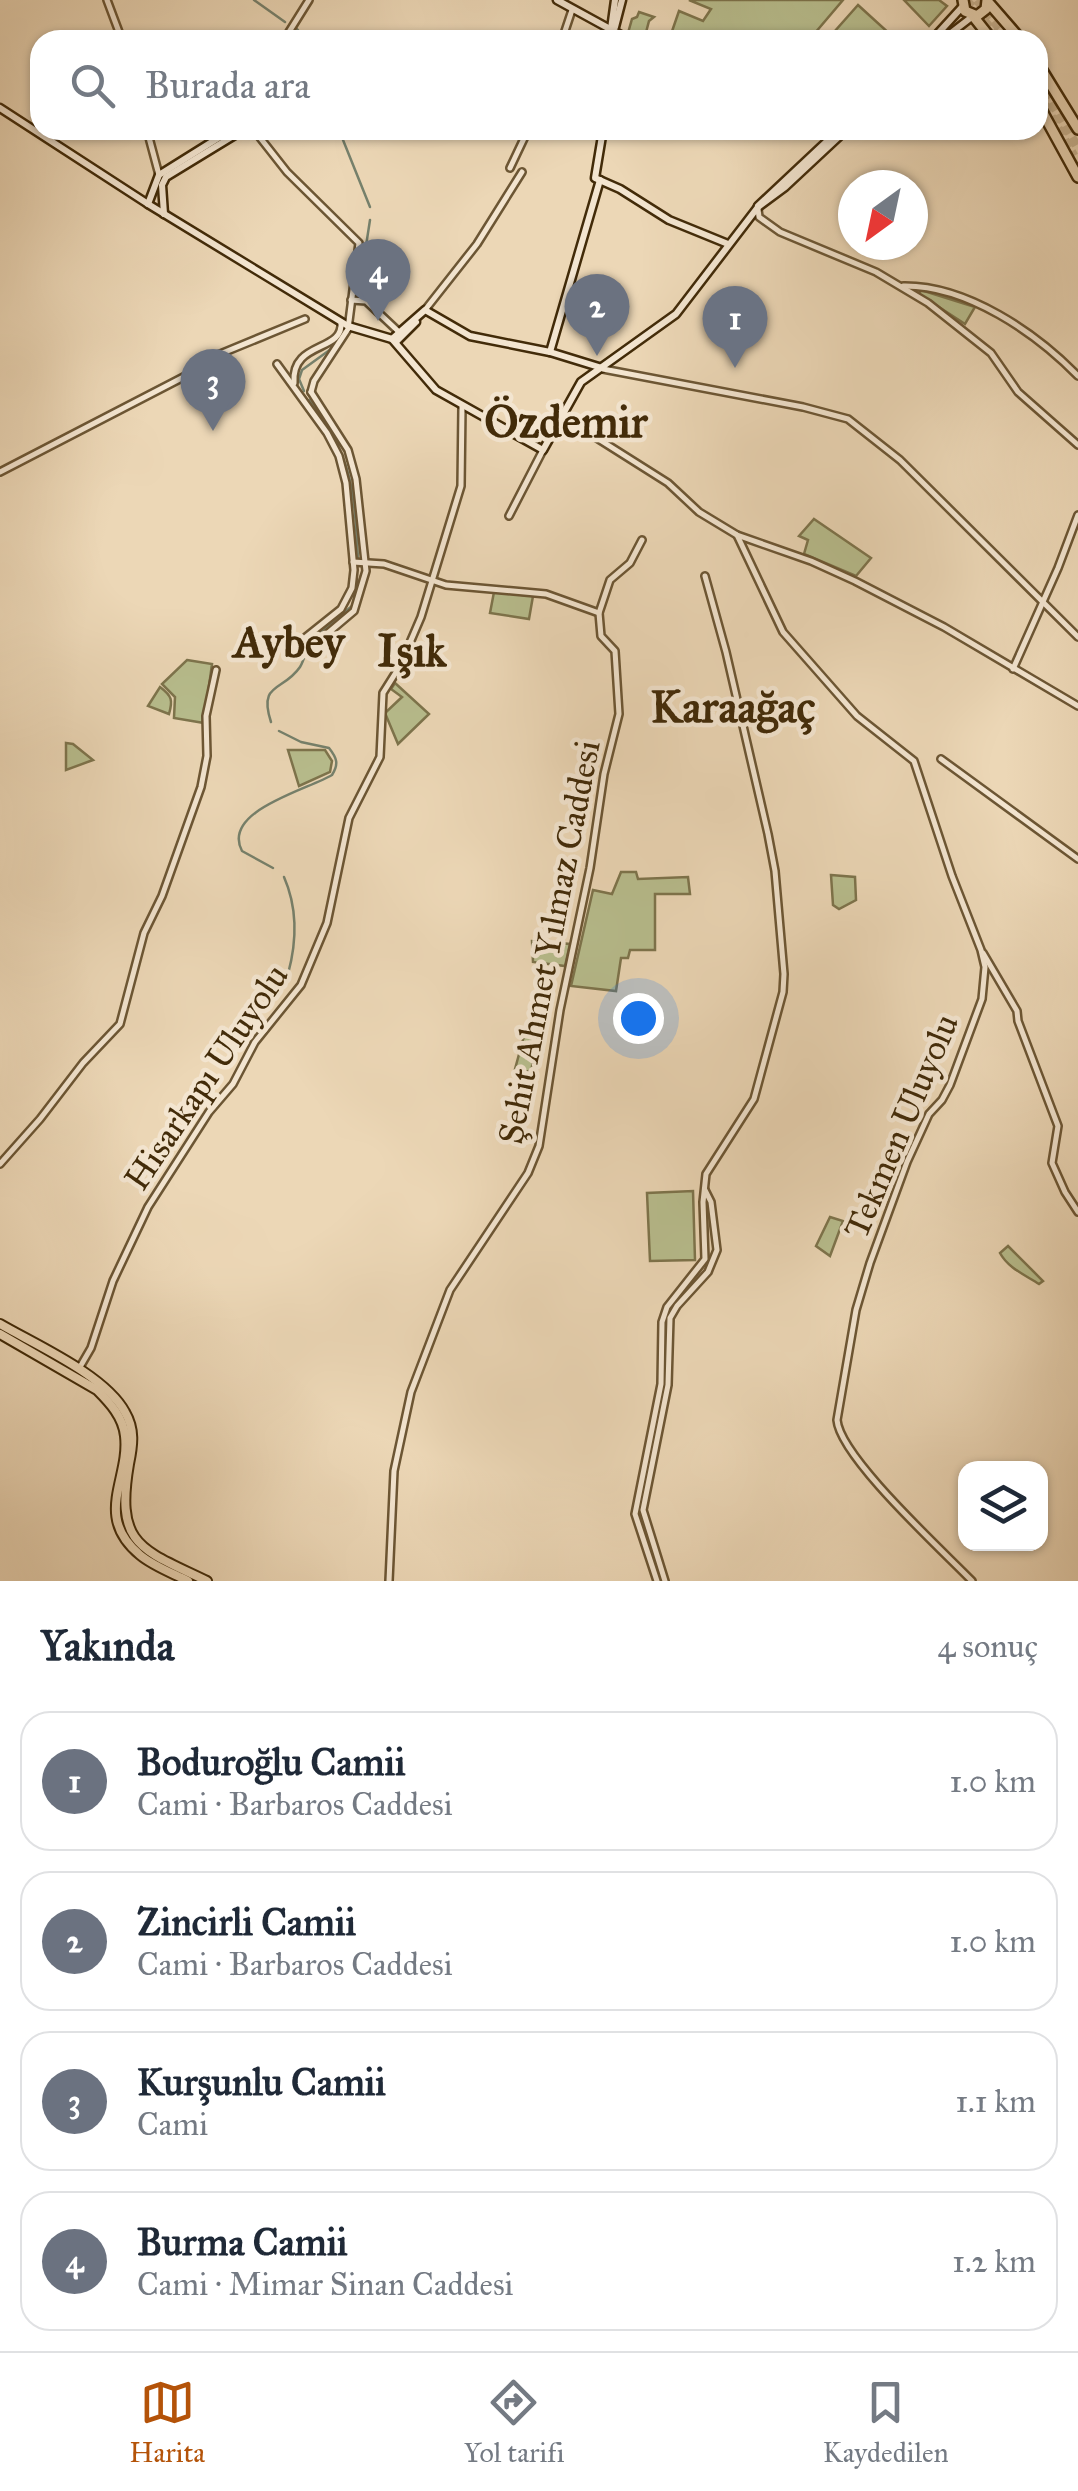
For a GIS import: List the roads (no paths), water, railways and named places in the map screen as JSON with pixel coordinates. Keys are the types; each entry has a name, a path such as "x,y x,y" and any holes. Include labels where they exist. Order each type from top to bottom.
{"highway":[{"path":"973,16 984,12 988,1"},
{"path":"988,1 1012,30"},
{"path":"961,2 983,29 990,19 1002,19"},
{"path":"1048,80 1078,129"},
{"path":"1048,122 1078,177"}],"main road":[{"path":"557,0 611,30 618,0"},
{"path":"940,30 961,2"},
{"path":"955,30 973,16"},
{"path":"0,108 30,127"},
{"path":"49,140 344,324 394,341 436,390 543,450 581,382 676,314 758,207 785,187 829,140"},
{"path":"148,204 160,175 215,140"},
{"path":"164,214 162,185 166,177 227,140"},
{"path":"550,352 597,179 602,140"},
{"path":"597,179 669,220 728,244"},
{"path":"394,341 425,310 470,336 550,352 603,368"},
{"path":"0,1324 110,1392 130,1425 133,1446 124,1496 130,1531 150,1553 207,1581"},
{"path":"0,1334 108,1400 125,1435 116,1501 122,1533 140,1555 188,1581"}],"street":[{"path":"107,0 118,30"},
{"path":"290,30 309,0"},
{"path":"565,30 572,10"},
{"path":"151,140 160,175"},
{"path":"262,140 287,172 359,243 352,300 340,339 314,381 312,392 348,450 356,479 366,571 354,612 315,644 306,637 348,599 353,566 346,482 340,456 277,364"},
{"path":"510,168 523,140"},
{"path":"425,310 477,244 522,172"},
{"path":"758,207 780,232 833,252 902,286 967,331 991,353 1018,392 1078,444"},
{"path":"902,286 947,294 1012,322 1046,344 1078,376"},
{"path":"352,300 366,301 401,333"},
{"path":"0,472 200,369 202,361 305,319"},
{"path":"295,387 295,368 304,353 340,339"},
{"path":"603,368 803,406 848,419 900,460 1078,638"},
{"path":"302,397 312,392"},
{"name":"Hisarkapı Uluyolu","path":"78,1370 91,1348 114,1281 148,1207 209,1112 234,1084 255,1042 307,974 328,924 349,818 380,756 383,693 410,646 461,486 462,406"},
{"path":"562,416 668,483 699,512 736,535 843,575 944,627 1078,706"},
{"path":"509,516 543,450"},
{"path":"1013,668 1078,515"},
{"name":"Tekmen Uluyolu","path":"736,535 783,632 857,716 914,760 952,876 982,950 984,984 975,1020 950,1084 929,1114 912,1152 874,1247 856,1310 837,1420 838,1433 865,1470 972,1581"},
{"path":"353,566 364,561 384,564 433,583 546,594 599,613 610,580 630,563 642,540"},
{"path":"353,566 366,571"},
{"path":"665,1581 643,1510 659,1411 664,1315 705,1259 709,1167 754,1100 783,992 784,974 768,834 705,576"},
{"name":"Şehit Ahmet Yılmaz Caddesi","path":"389,1581 394,1470 411,1392 450,1290 528,1173 543,1128 560,1010 590,868 604,774 620,714 615,651 599,632 599,613"},
{"path":"0,1164 120,1024 144,934 162,896 201,786 207,756 206,716 216,670"},
{"path":"940,759 1078,859"},
{"path":"982,950 1017,1011 1058,1126 1052,1162 1078,1212"},
{"path":"657,1581 636,1514 659,1411"}],"waterway":[{"path":"254,0 285,22"},
{"path":"343,140 370,207"},
{"path":"359,291 370,220"},
{"path":"304,391 299,379 302,370 331,349"},
{"path":"309,400 343,457 355,513 358,558"},
{"path":"313,638 352,606 361,575"},
{"path":"271,722 270,694 300,667 309,643"},
{"path":"273,868 242,851 239,837 244,824 270,804 332,775 336,764 329,748 301,742 279,731"},
{"path":"284,877 295,925 288,974"}],"tunnel":[{"path":"966,0 992,30"},
{"path":"977,0 1001,30"},
{"path":"1048,96 1078,148"},
{"path":"1048,110 1074,156"}],"place":[{"name":"Burma Camii","path":"378,321"},
{"name":"Zincirli Camii","path":"597,356"},
{"name":"Boduroğlu Camii","path":"735,368"},
{"name":"Kurşunlu Camii","path":"213,431"}],"district":[{"name":"Özdemir","path":"566,421"},
{"name":"Aybey","path":"289,641"},
{"name":"Işık","path":"412,650"},
{"name":"Karaağaç","path":"733,706"}]}
